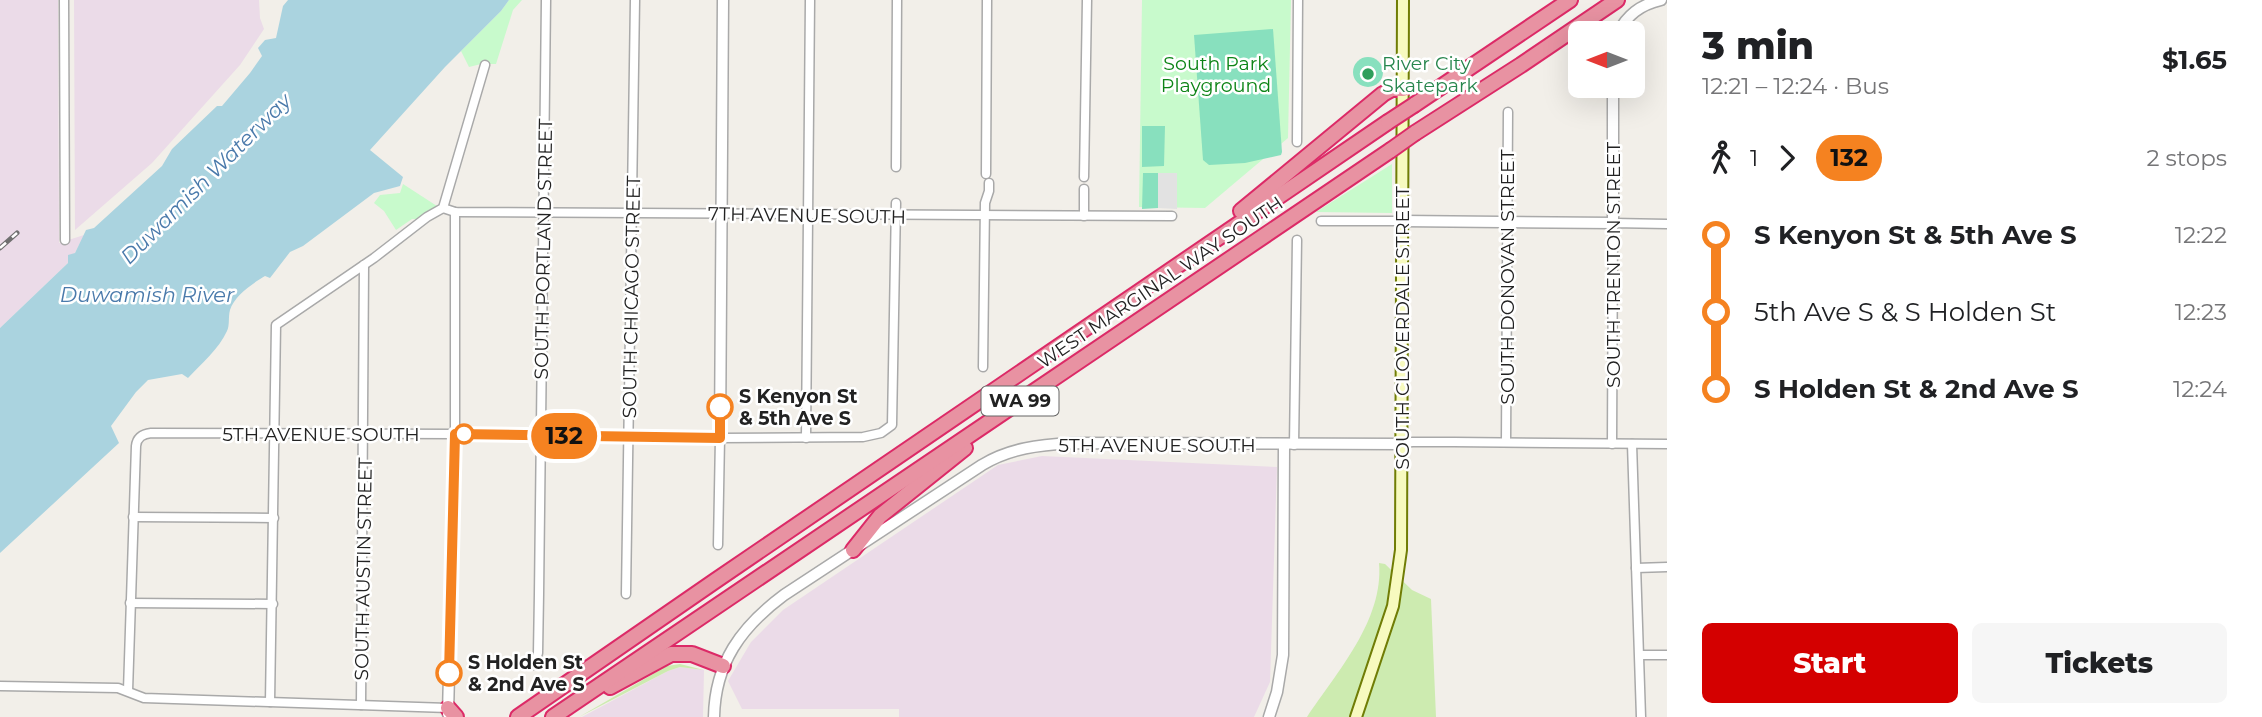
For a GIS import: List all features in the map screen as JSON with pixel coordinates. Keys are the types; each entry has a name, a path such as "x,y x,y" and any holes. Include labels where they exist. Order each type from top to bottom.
{"highway":[{"name":"WEST MARGINAL WAY SOUTH","path":"518,717 1181,262 1570,0"},
{"name":"WEST MARGINAL WAY SOUTH","path":"553,717 1415,133 1616,0"},
{"path":"1181,262 1383,93 1392,89 1403,89"},
{"path":"853,550 880,516 1073,365"},
{"path":"553,717 671,654 692,653 723,666"}],"main road":[{"name":"SOUTH CLOVERDALE STREET","path":"1356,717 1393,606 1400,567 1403,0"},
{"name":"SOUTH CLOVERDALE STREET","path":"1350,717 1367,666 1378,652"}],"street":[{"path":"64,0 65,240"},
{"name":"SOUTH PORTLAND STREET","path":"534,666 538,653 546,0"},
{"name":"SOUTH CHICAGO STREET","path":"626,594 635,0"},
{"path":"718,545 723,0"},
{"path":"806,438 810,0"},
{"path":"896,167 897,0"},
{"path":"983,367 987,0"},
{"path":"1084,177 1087,0"},
{"path":"1297,142 1298,0"},
{"path":"1626,21 1644,5 1661,0"},
{"path":"270,702 276,325 443,208 485,65"},
{"name":"SOUTH TRENTON STREET","path":"1612,444 1613,98"},
{"name":"SOUTH DONOVAN STREET","path":"1506,442 1508,112"},
{"path":"1084,189 1084,216"},
{"path":"896,204 896,216"},
{"name":"7TH AVENUE SOUTH","path":"443,208 456,212 1172,216"},
{"path":"0,686 118,688 139,697 361,705 451,714 456,212"},
{"name":"5TH AVENUE SOUTH","path":"133,517 135,446 139,438 151,433 806,438 863,437 881,433 892,425 894,418 896,216"},
{"path":"1321,221 1667,224"},
{"path":"1269,717 1281,676 1283,655 1297,240"},
{"name":"SOUTH AUSTIN STREET","path":"361,705 364,265"},
{"name":"5TH AVENUE SOUTH","path":"714,717 716,688 723,666 737,641 763,612 784,595 982,465 1013,450 1072,443 1667,444"},
{"path":"1632,444 1641,717"},
{"path":"128,691 133,517 274,518"},
{"path":"1636,568 1667,568"},
{"path":"130,603 273,604"},
{"path":"1640,655 1667,655"}],"shaded area":[{"path":"0,0 58,0 59,243 84,235 68,263 0,328"},
{"path":"74,0 259,0 264,29 240,65 152,163 75,230"},
{"path":"1158,173 1177,173 1177,209 1158,208"},
{"path":"1042,456 1277,467 1270,682 1254,717 899,717 899,709 742,709 728,681 751,642 783,610 998,465"},
{"path":"680,667 704,670 703,717 582,717 668,671"}],"green space":[{"path":"509,0 522,0 513,10 496,64 469,67 461,51"},
{"name":"South Park Playground","path":"1142,0 1291,0 1288,138 1205,208 1139,207"},
{"path":"1273,29 1281,155 1245,163 1209,165 1203,160 1194,35"},
{"name":"River City Skatepark","path":"1368,57 1374,58 1382,66 1382,78 1374,86 1368,87 1362,86 1354,78 1353,72 1354,66 1362,58"},
{"path":"1142,126 1165,126 1164,166 1142,167"},
{"path":"1392,164 1392,213 1316,212"},
{"path":"1143,173 1158,173 1158,208 1142,209"},
{"path":"403,184 440,208 421,219 412,219 396,230 384,211 374,203 380,195 400,193"},
{"path":"1379,563 1385,564 1412,590 1431,599 1436,717 1307,717 1344,664 1366,625 1379,584"},
{"path":"680,664 704,670 680,667 668,671 579,717 667,666"}],"water":[{"name":"Duwamish River","path":"288,0 509,0 370,150 403,177 400,186 374,193 303,246 290,252 270,278 265,276 244,290 232,305 227,331 209,356 188,378 182,374 148,380 111,426 119,443 0,553 0,328 68,263 68,255 75,253 86,230 94,228 162,166 172,149 217,106 222,106 262,56 258,48 265,40 276,38 283,6"}],"railway":[{"path":"0,248 17,233"}],"bus line":[{"name":"132","path":"449,673 455,434 720,438 720,407"}],"place":[{"name":"River City Skatepark","path":"1368,74"},
{"name":"S Kenyon St & 5th Ave S","path":"720,407"},
{"name":"S Holden St & 2nd Ave S","path":"449,673"}],"water label":[{"name":"Duwamish Waterway","path":"206,179"}]}
